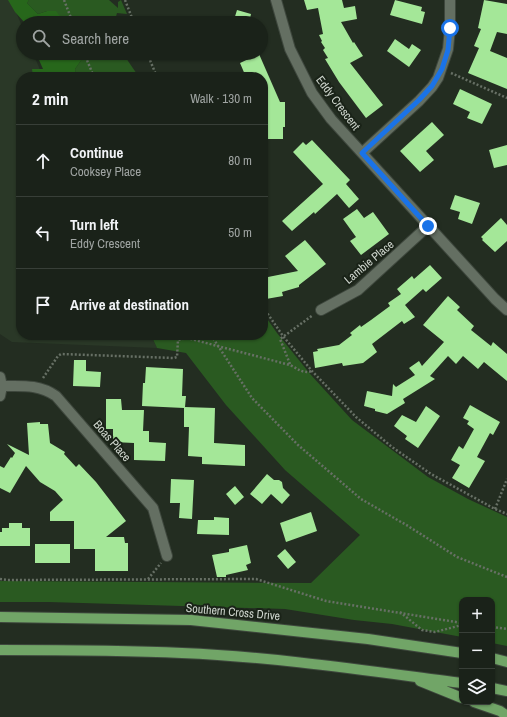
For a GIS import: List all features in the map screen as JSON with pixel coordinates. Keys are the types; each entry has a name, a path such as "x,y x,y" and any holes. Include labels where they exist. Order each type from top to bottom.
{"main road":[{"name":"Southern Cross Drive","path":"0,617 191,620 368,639 459,653"},
{"path":"0,650 100,650 183,653 352,668 459,683"},
{"path":"495,660 507,662"},
{"path":"408,676 459,697"},
{"path":"495,689 507,691"},
{"path":"483,705 500,711 507,716"}],"street":[{"name":"Eddy Crescent","path":"276,0 290,49 312,93 331,119 495,299 507,310"},
{"path":"362,153 419,100 438,78 448,50 450,0"},
{"name":"Lambie Place","path":"321,310 358,290 428,226"},
{"name":"Boas Place","path":"1,386 36,387 47,390 56,396 152,508 167,556"},
{"path":"495,661 507,667"}],"path":[{"path":"64,0 70,16"},
{"path":"126,0 132,16"},
{"path":"87,60 92,72"},
{"path":"150,60 155,72"},
{"path":"450,73 507,98"},
{"path":"290,365 280,339 307,318 321,310"},
{"path":"268,314 283,336 312,371 356,418 392,447 431,474 494,509 507,514"},
{"path":"36,387 61,354 174,358 177,357 178,340"},
{"path":"196,340 290,365 302,372 307,373 312,371"},
{"path":"214,340 252,398 298,445 361,499 457,557 507,577"},
{"path":"494,509 507,479"},
{"path":"148,580 167,556"},
{"path":"0,579 256,580 326,601 399,612 459,623"},
{"path":"399,612 422,630 435,632 459,625"},
{"path":"495,627 507,629"}],"shaded area":[{"path":"0,0 11,0 18,16 16,16 16,60 36,60 41,72 16,72 16,340 153,340 157,348 12,342 0,334"}],"green space":[{"path":"8,0 29,0 27,3 38,14 47,11 56,11 60,16 19,16"},
{"path":"29,0 109,0 118,8 118,2 121,0 127,14 117,13 116,16 56,16 47,11 38,14 27,3"},
{"path":"39,60 81,60 75,69 75,72 32,72 32,69 43,69"},
{"path":"81,60 128,60 136,72 75,72 75,69"},
{"path":"268,320 311,375 352,420 428,477 468,499 507,517 507,646 495,644 495,597 459,597 459,636 392,624 354,620 285,609 49,602 0,602 0,581 311,583 360,535 285,470 226,405 186,353 157,348 153,340 268,340"}],"building":[{"path":"304,0 342,0 344,8 355,6 357,19 341,22 353,43 354,42 363,56 350,63 383,105 366,118 339,82 325,59 328,58 323,50 325,48 319,35 323,34 318,8 307,10"},
{"path":"395,0 422,7 421,11 425,12 422,24 390,15"},
{"path":"484,0 507,4 507,34 497,32 490,51 507,58 507,89 468,73 479,48 474,46 481,29 478,28"},
{"path":"237,10 251,14 251,16 235,16"},
{"path":"395,39 409,49 412,44 421,50 409,67 387,51"},
{"path":"246,60 262,60 267,72 244,72 240,63"},
{"path":"268,75 280,102 285,102 285,127 283,127 283,139 268,139"},
{"path":"460,89 492,104 482,124 467,118 470,112 453,104"},
{"path":"432,122 444,135 426,151 434,160 420,172 400,151"},
{"path":"312,140 350,180 346,184 359,199 349,208 337,194 315,214 314,212 292,231 282,221 323,184 293,152 303,142 306,145"},
{"path":"507,145 507,165 494,168 489,150"},
{"path":"455,195 480,203 472,224 458,219 460,212 450,209"},
{"path":"357,209 364,218 373,212 389,234 361,255 350,241 356,237 343,219"},
{"path":"501,218 507,225 507,241 495,252 482,240 483,239 481,237"},
{"path":"305,240 326,264 299,285 299,287 282,292 283,296 268,299 268,277 298,271 285,256"},
{"path":"430,265 442,278 426,292 423,289 405,305 415,317 404,324 402,321 372,344 377,352 363,363 343,366 342,363 315,368 313,352 318,351 317,349 339,345 352,335 350,333 360,325 361,327 390,306 388,303 401,294 397,289 412,276 414,279"},
{"path":"448,296 460,307 457,310 474,326 471,330 491,346 493,342 507,354 507,381 484,362 478,369 463,356 456,364 448,356 430,376 435,379 403,399 405,403 387,414 364,406 367,391 392,396 393,384 396,387 415,375 409,368 419,361 422,366 444,342 423,325"},
{"path":"74,360 86,360 86,371 101,372 100,387 73,386"},
{"path":"146,367 183,369 182,396 186,396 185,407 215,408 214,443 245,445 245,466 202,464 202,457 188,456 189,427 184,427 184,408 142,406 143,383 145,383"},
{"path":"106,399 121,399 122,410 144,410 143,431 149,431 149,442 166,443 165,461 134,460 134,443 113,442 113,429 106,429"},
{"path":"470,405 500,422 493,435 490,433 477,457 485,461 469,488 452,478 460,465 451,460 459,446 463,449 474,429 467,424 469,421 463,418"},
{"path":"426,406 440,416 418,448 405,439 407,436 394,426 402,415 416,422"},
{"path":"40,422 40,424 48,424 50,443 65,452 64,454 76,467 79,464 96,482 126,521 106,537 124,537 125,543 128,543 128,571 95,571 95,549 74,549 74,521 50,521 50,512 63,500 55,491 40,482 26,466 10,493 0,488 0,466 4,468 15,453 7,444 29,455 27,423"},
{"path":"267,474 274,480 279,480 282,482 283,488 290,495 282,504 271,494 262,504 250,494"},
{"path":"171,479 194,480 192,519 179,518 180,503 170,503"},
{"path":"235,486 244,497 235,505 226,494"},
{"path":"311,512 317,531 286,542 280,523"},
{"path":"214,517 229,518 229,535 197,534 198,520 214,520"},
{"path":"9,523 22,523 22,528 30,528 30,546 0,546 0,532 2,532 2,528 9,528"},
{"path":"35,544 70,544 70,563 35,563"},
{"path":"247,545 251,563 246,565 248,570 226,575 226,577 217,577 212,555 229,552 229,549"},
{"path":"285,549 296,562 288,569 277,556"}],"route":[{"path":"428,226 362,153 419,100 438,78 448,50 450,28"}]}
